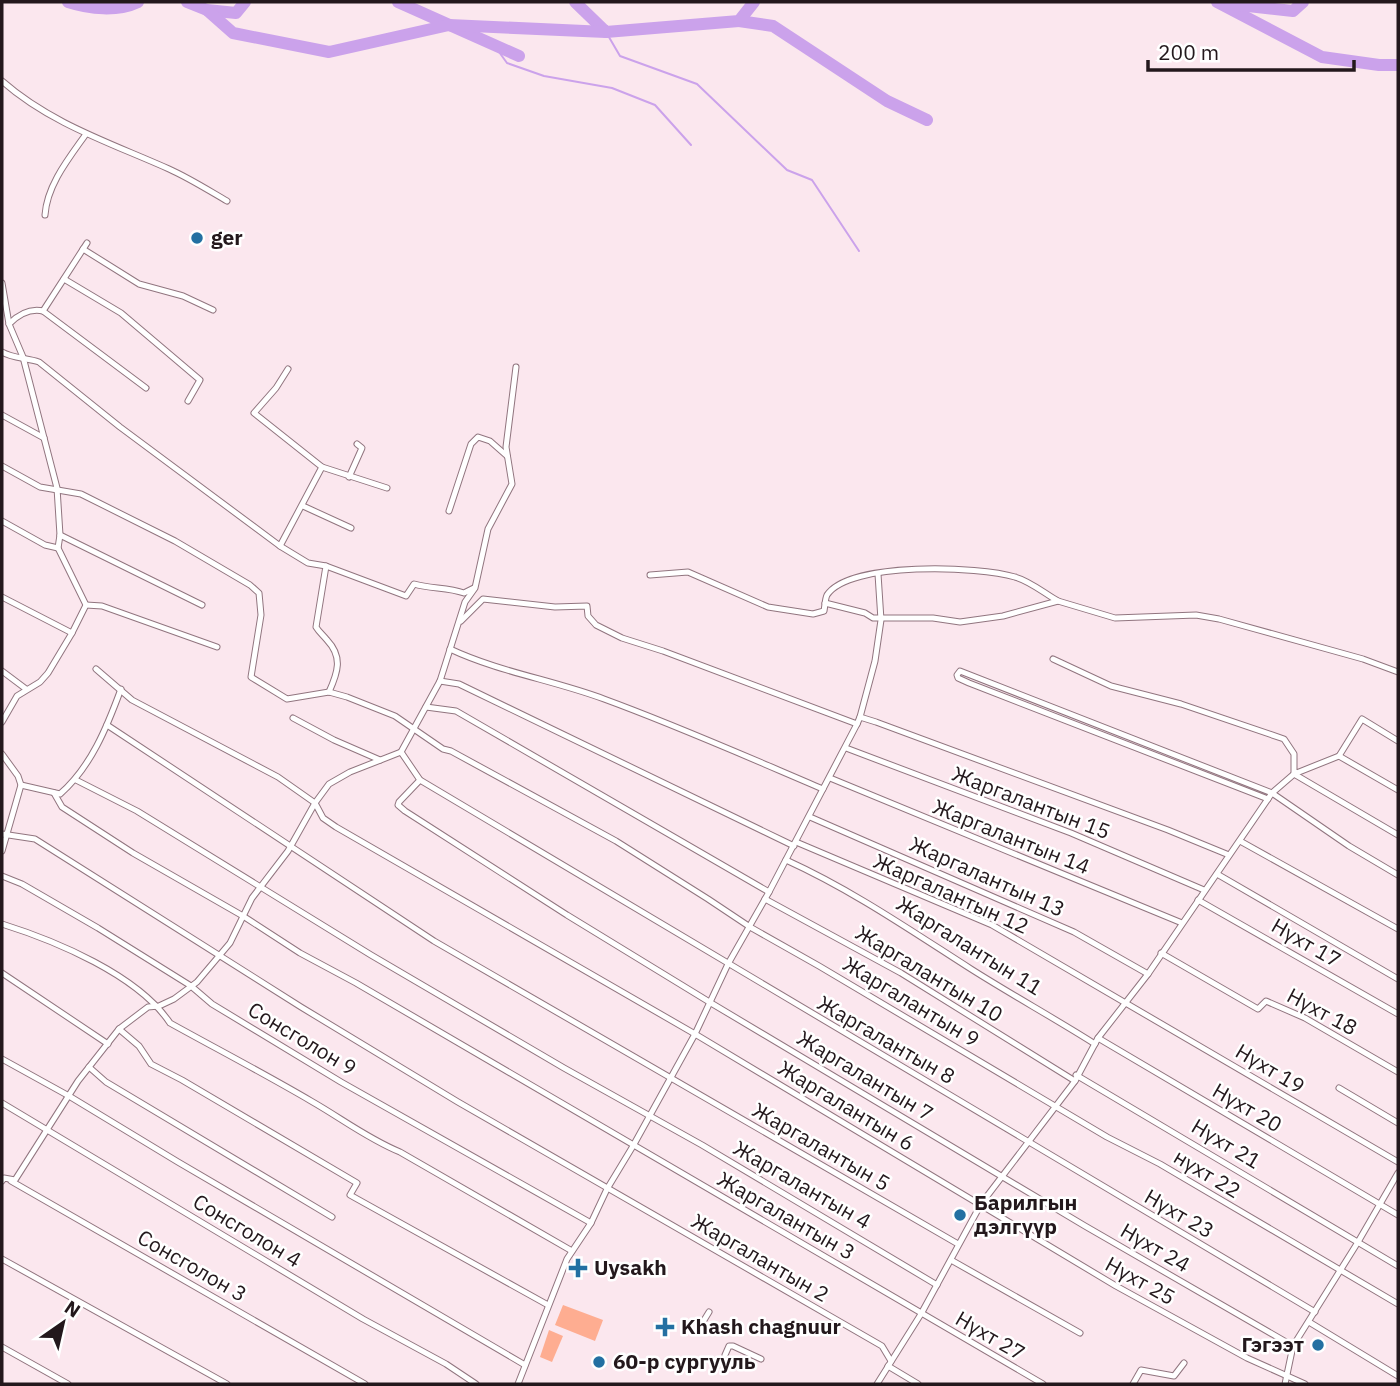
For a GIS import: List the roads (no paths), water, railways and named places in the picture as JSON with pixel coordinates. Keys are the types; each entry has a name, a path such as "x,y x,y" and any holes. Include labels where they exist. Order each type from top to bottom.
{"street":[{"path":"2,81 23,99 86,134 171,170 227,201"},
{"path":"45,215 46,202 55,181 86,134"},
{"path":"43,311 85,246 139,284 183,296 213,310"},
{"path":"64,279 121,313 200,380 188,401"},
{"path":"2,283 9,324 23,357 57,488 60,535 58,548 86,604"},
{"path":"9,324 19,314 36,309 43,311 146,388"},
{"path":"2,352 8,356 39,362 120,427 280,546 308,563 326,566 406,596 414,584 432,589 450,588 464,593 475,588"},
{"path":"3,1178 15,1180 46,1129 119,1029 148,1007 159,1006 191,986 221,954 230,943 251,898 292,846 315,803 329,785 350,772 401,752 440,681 465,602 475,588 488,529 512,484 506,447 516,367"},
{"path":"288,369 276,388 254,413 322,467 387,488"},
{"path":"2,415 44,439"},
{"path":"449,511 471,444 478,437 489,441 507,456"},
{"path":"349,477 362,448 357,444"},
{"path":"2,466 40,487 81,494 176,541 250,585 259,593 261,615 251,677 288,699 329,692 338,659 335,650 316,627 326,566"},
{"path":"280,546 322,467"},
{"path":"303,506 351,528"},
{"path":"2,521 45,545 58,548"},
{"path":"60,535 202,605"},
{"path":"650,575 688,572 768,607 813,614 824,611 826,596 838,584 909,568 986,570 1018,578 1058,601 1115,618 1196,615 1219,619 1363,659 1398,672"},
{"path":"518,1384 572,1251 591,1223 607,1189 695,1034 728,964 846,748 858,720 875,661 881,618 878,574"},
{"path":"2,597 72,633"},
{"path":"461,621 483,600 555,607 587,606 588,616 596,625 622,638 1167,830 1230,855"},
{"path":"825,603 865,613 873,618 933,618 960,622 1003,616 1058,601"},
{"path":"2,722 17,696 40,682 48,673 86,604"},
{"path":"86,604 102,606 216,647"},
{"path":"450,649 488,664 601,698 712,741 823,789"},
{"path":"1053,659 1111,686 1181,704 1284,739 1294,754 1294,775"},
{"name":"Жаргалантын 6","path":"96,669 132,700 278,776 315,803 323,818 336,827 695,1034 981,1204"},
{"path":"2,671 26,689"},
{"path":"1268,799 969,683 957,675 960,671 1272,793 1349,846 1398,875"},
{"name":"Жаргалантын 12","path":"440,681 459,684 795,844 992,925 1126,1002"},
{"path":"21,785 60,794 76,780 107,724 121,689"},
{"name":"Жаргалантын 9","path":"329,692 395,716 443,749 616,841 750,928 1055,1106"},
{"path":"426,707 456,711 769,892"},
{"path":"293,718 380,760"},
{"path":"877,1384 922,1314 981,1204 1075,1078 1096,1041 1148,974 1272,793 1294,775 1339,756 1362,719 1398,741"},
{"name":"Жаргалантын 5","path":"107,724 434,941 958,1244"},
{"path":"1109,738 1112,731"},
{"name":"Жаргалантын 15","path":"846,748 1071,832 1204,890"},
{"path":"401,752 420,780"},
{"path":"2,754 18,776 21,785 4,835 2,851"},
{"path":"1169,761 1172,754"},
{"path":"1339,756 1398,790"},
{"path":"1294,775 1398,835"},
{"name":"Жаргалантын 14","path":"830,778 1182,923"},
{"name":"Жаргалантын 4","path":"76,780 138,811 260,888 937,1285"},
{"name":"Жаргалантын 8","path":"420,780 606,888 728,964 1029,1142"},
{"name":"Жаргалантын 7","path":"420,780 398,802 405,811 711,1003 1003,1176"},
{"name":"Жаргалантын 3","path":"54,793 62,807 300,953 922,1314"},
{"name":"Жаргалантын 13","path":"810,817 1074,932 1148,974"},
{"name":"Жаргалантын 2","path":"4,835 35,839 312,1013 607,1189 882,1346 890,1364 918,1384"},
{"path":"1240,841 1398,929"},
{"name":"Жаргалантын 11","path":"786,860 850,891 969,967 1096,1041"},
{"path":"1217,874 1398,979"},
{"name":"Сонсголон 9","path":"2,876 22,884 98,928 191,986 212,1004 341,1082 591,1223"},
{"name":"Жаргалантын 10","path":"765,899 901,973 1075,1078"},
{"name":"Нүхт 17","path":"1198,900 1398,1014"},
{"path":"2,924 47,939 121,978 159,1006 170,1023 572,1251"},
{"name":"Нүхт 18","path":"1161,953 1258,1010 1266,1001 1306,1018 1398,1072"},
{"path":"2,973 108,1044"},
{"name":"Нүхт 19","path":"1126,1002 1398,1163"},
{"path":"119,1029 139,1046 151,1064 358,1183 351,1195 548,1306"},
{"name":"Нүхт 20","path":"1096,1041 1398,1214"},
{"path":"2,1059 525,1365"},
{"path":"89,1068 106,1082 332,1217"},
{"name":"Нүхт 21","path":"1075,1078 1398,1266"},
{"path":"1339,1088 1398,1123"},
{"name":"Сонсголон 4","path":"2,1103 476,1384"},
{"name":"нүхт 22","path":"1055,1106 1160,1164 1398,1304"},
{"name":"Нүхт 23","path":"1029,1142 1315,1312"},
{"path":"1285,1384 1293,1346 1341,1272 1398,1173"},
{"name":"Нүхт 24","path":"1003,1176 1085,1227 1293,1346"},
{"name":"Сонсголон 3","path":"3,1178 365,1384"},
{"name":"Нүхт 25","path":"981,1204 1116,1286 1247,1357 1305,1384"},
{"path":"2,1259 227,1384"},
{"path":"951,1259 1080,1333"},
{"path":"698,1330 709,1312"},
{"name":"Нүхт 27","path":"922,1314 1043,1384"},
{"path":"1309,1322 1398,1376"},
{"path":"724,1355 729,1346 733,1346 761,1359"},
{"path":"2,1347 68,1384"},
{"path":"1133,1384 1141,1370 1174,1376 1184,1363"}],"waterway":[{"path":"68,2 103,8 138,2"},
{"path":"187,2 207,10 236,13 245,2"},
{"path":"398,2 519,56"},
{"path":"575,2 606,32 739,21 754,2"},
{"path":"1217,2 1322,57 1398,65"},
{"path":"1230,4 1293,11 1303,2"},
{"path":"207,10 233,33 329,52 449,25 606,32"},
{"path":"739,21 773,26 887,101 927,120"},
{"path":"606,32 620,56 697,84 787,170 812,180 859,251"},
{"path":"494,45 507,63 544,76 612,88 655,105 691,145"}],"place":[{"name":"ger","path":"197,238"},
{"name":"Барилгын дэлгүүр","path":"960,1215"},
{"name":"Uysakh","path":"578,1268"},
{"name":"Khash chagnuur","path":"665,1327"},
{"name":"Гэгээт","path":"1318,1345"},
{"name":"60-р сургууль","path":"599,1362"}]}
